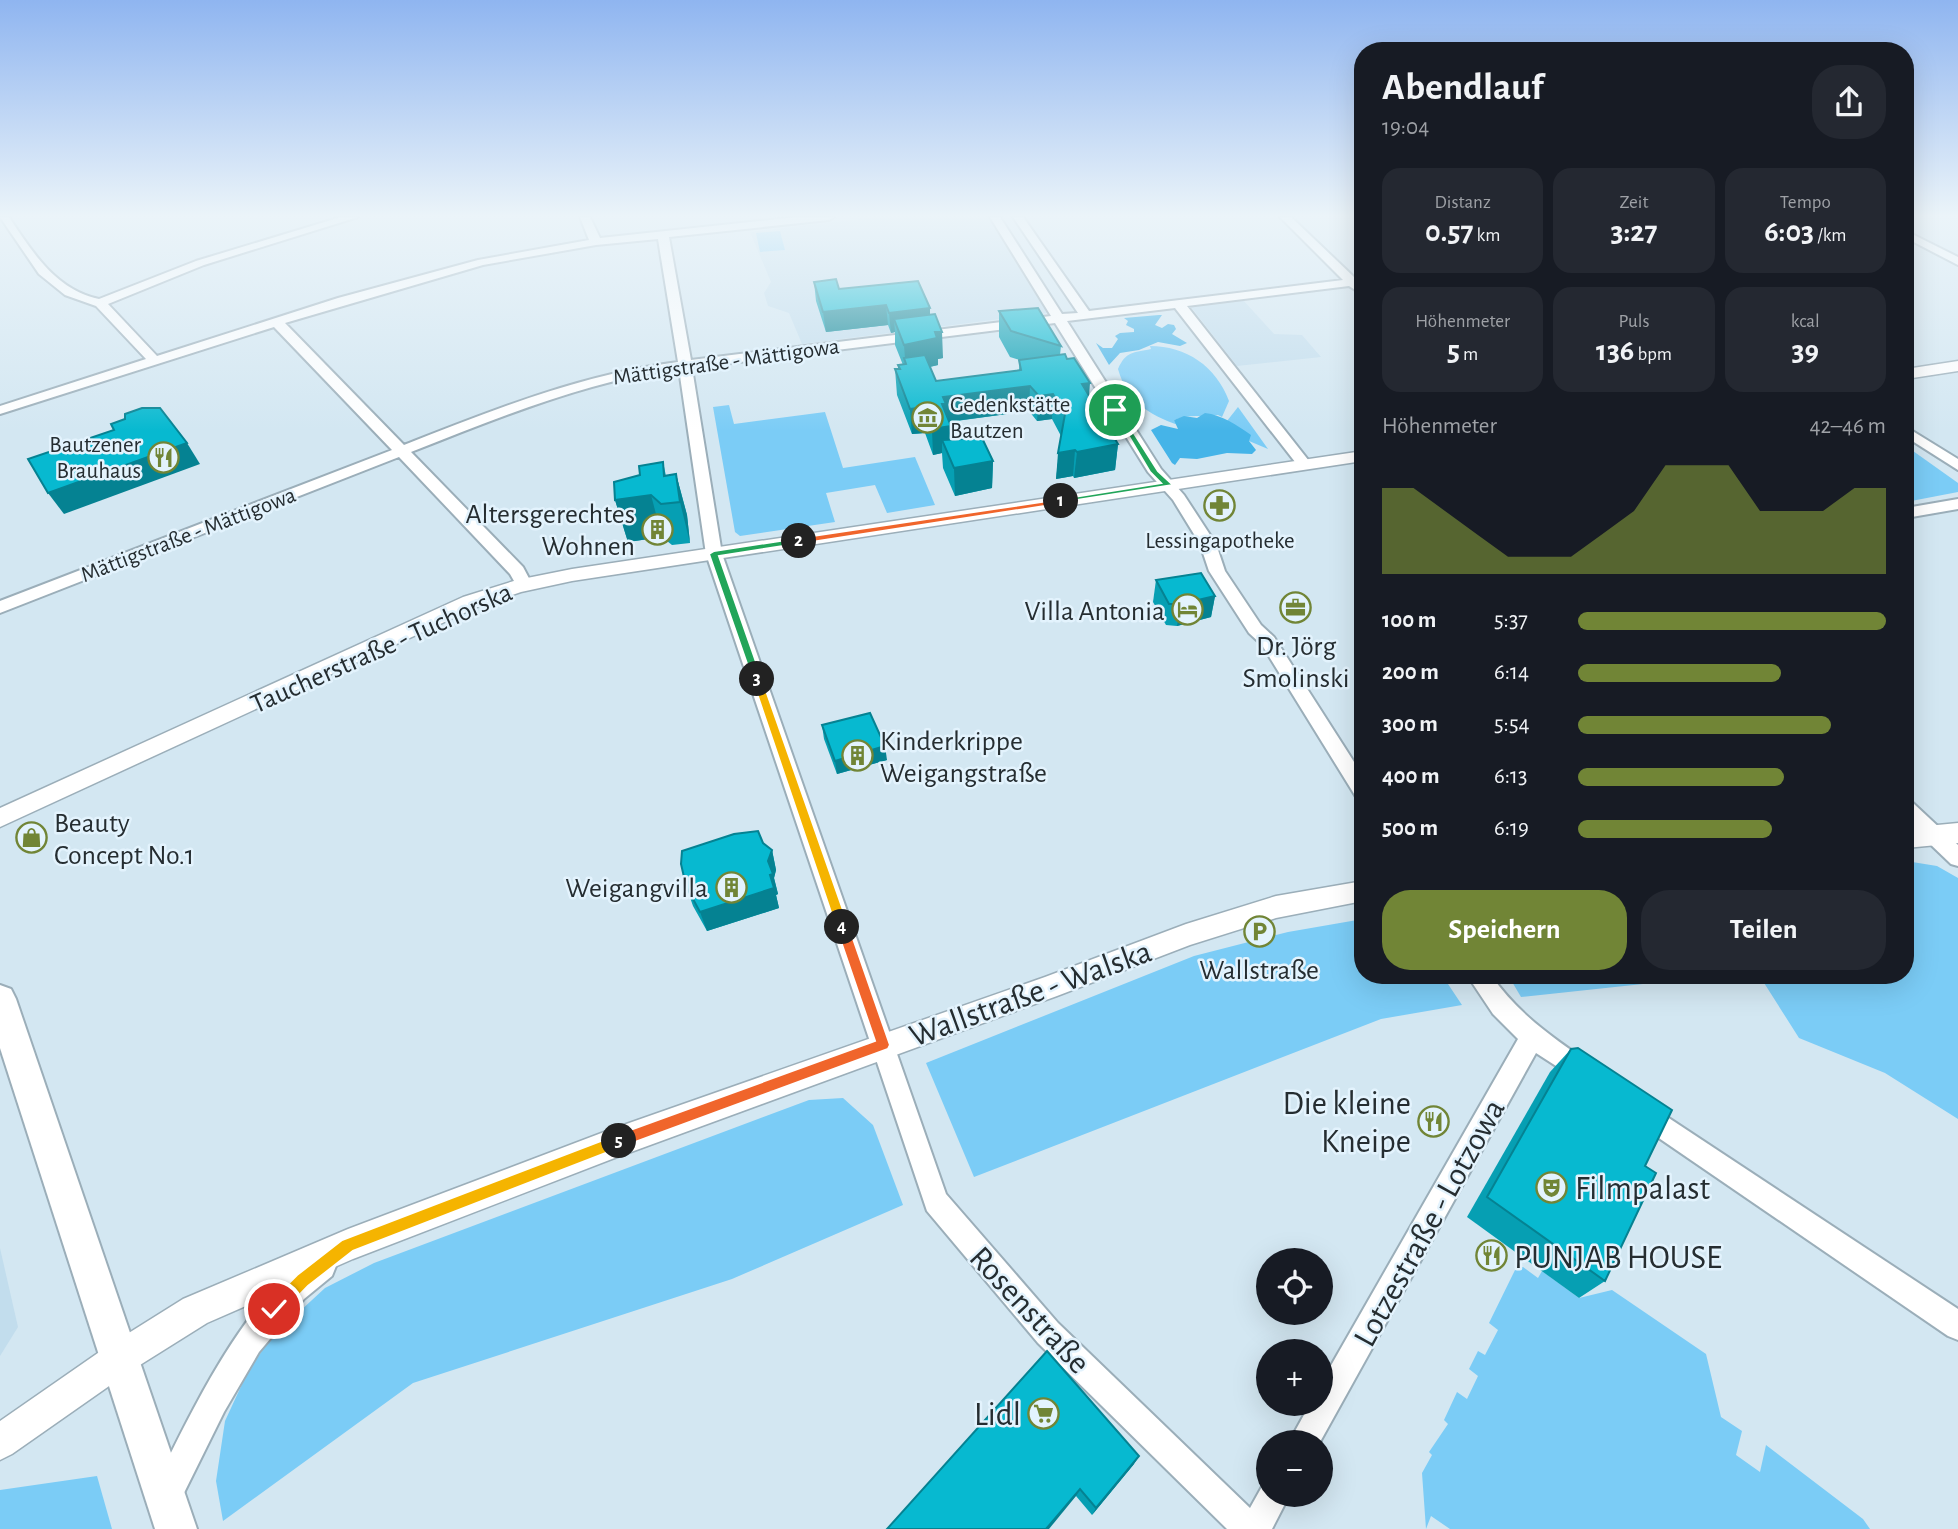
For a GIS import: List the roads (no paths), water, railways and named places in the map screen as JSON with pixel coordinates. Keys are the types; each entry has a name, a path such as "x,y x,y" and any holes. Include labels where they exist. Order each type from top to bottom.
{"main road":[{"path":"0,999 171,1513"}],"street":[{"path":"63,288 87,302 100,303 137,288"},
{"path":"0,410 387,288"},
{"name":"Rosenstraße","path":"671,288 714,554 936,1202 1048,1333 1249,1529"},
{"path":"1040,288 1155,472 1168,485 1208,544 1217,571 1255,629 1268,641 1354,778"},
{"path":"1067,288 1085,314"},
{"name":"Mättigstraße - Mättigowa","path":"0,607 563,390 635,371 1297,288"},
{"path":"100,303 155,361"},
{"path":"1178,303 1304,464"},
{"path":"276,322 517,571 524,584"},
{"path":"1914,373 1958,366"},
{"path":"1914,436 1958,466"},
{"name":"Taucherstraße - Tuchorska","path":"0,818 470,602 524,584 1354,457"},
{"path":"1914,512 1958,504"},
{"path":"1914,817 1958,858"},
{"path":"1914,837 1958,833"},
{"name":"Wallstraße - Walska","path":"0,1441 120,1357 195,1311 348,1245 600,1148 1056,985 1186,935 1276,907 1354,893"},
{"path":"1484,984 1501,1009 1532,1038 1601,1084"},
{"name":"Lotzestraße - Lotzowa","path":"1311,1430 1532,1038"},
{"path":"1624,1100 1958,1326"},
{"name":"Wallstraße - Walska","path":"171,1513 229,1370 257,1329 303,1280 348,1245"},
{"path":"1255,1529 1268,1507"}],"place":[{"name":"Gedenkstätte Bautzen","path":"927,417"},
{"name":"Bautzener Brauhaus","path":"164,457"},
{"name":"Lessingapotheke","path":"1220,506"},
{"name":"Altersgerechtes Wohnen","path":"658,529"},
{"name":"Dr. Jörg Smolinski","path":"1296,608"},
{"name":"Villa Antonia","path":"1188,610"},
{"name":"Kinderkrippe Weigangstraße","path":"857,756"},
{"name":"Beauty Concept No.1","path":"31,838"},
{"name":"Weigangvilla","path":"731,887"},
{"name":"Wallstraße","path":"1259,932"},
{"name":"Die kleine Kneipe","path":"1434,1121"},
{"name":"Filmpalast","path":"1552,1187"},
{"name":"PUNJAB HOUSE","path":"1491,1256"},
{"name":"Lidl","path":"1044,1413"}]}
